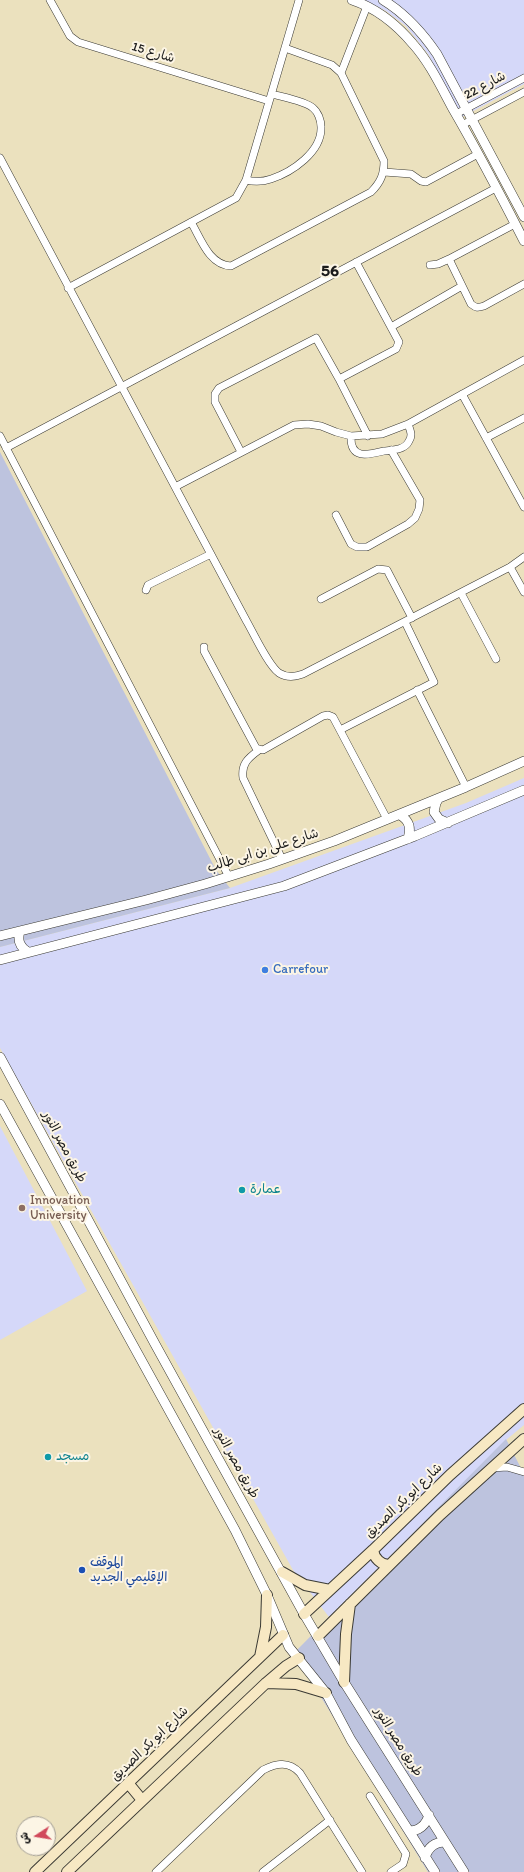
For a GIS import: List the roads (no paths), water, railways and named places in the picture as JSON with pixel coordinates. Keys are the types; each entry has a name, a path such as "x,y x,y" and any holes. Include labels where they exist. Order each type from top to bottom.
{"main road":[{"name":"شارع ابو بكر الصديق","path":"304,1614 374,1550 450,1475 524,1409"},
{"path":"318,1636 389,1565 490,1469 524,1439"},
{"path":"374,1550 375,1556 380,1562 389,1565"},
{"path":"282,1572 305,1585 330,1590"},
{"path":"260,1658 266,1627 267,1596"},
{"path":"344,1682 346,1634 350,1604"},
{"name":"شارع ابو بكر الصديق","path":"35,1872 283,1635"},
{"path":"67,1872 266,1683 286,1666 299,1658"},
{"path":"266,1683 296,1684 326,1693"},
{"path":"128,1783 142,1800"}],"street":[{"name":"شارع 15","path":"50,0 70,36 78,42 269,102"},
{"path":"68,288 236,198 246,180 298,0"},
{"path":"352,0 367,6 400,30 426,61 524,240"},
{"path":"383,0 411,21 425,36 437,54 524,217"},
{"path":"341,72 367,6"},
{"path":"191,222 215,262 222,266 231,266 371,192 379,183 384,172 384,161 341,72 332,65 284,48"},
{"name":"شارع 22","path":"456,114 524,78"},
{"name":"شارع 22","path":"462,125 524,92"},
{"path":"246,180 254,182 271,179 299,164 314,150 319,142 322,132 318,113 312,107 272,94"},
{"path":"384,172 411,174 420,181 426,182 478,154"},
{"path":"0,158 247,622 278,672 286,676 295,677 303,674 461,593 510,567 524,557"},
{"path":"6,448 496,188"},
{"path":"430,265 438,264 449,259 516,224"},
{"path":"449,259 471,304 479,308 524,284"},
{"path":"339,379 396,349 399,342 356,262"},
{"path":"391,326 462,286"},
{"path":"242,452 215,402 215,394 219,388 316,338 368,436"},
{"path":"175,487 294,425 308,424 321,426 351,436 368,436 388,432 408,424 524,360"},
{"path":"462,394 524,507"},
{"path":"486,438 524,418"},
{"path":"351,436 351,443 359,454 366,455 402,448 409,442 411,433 408,424"},
{"path":"0,436 229,877"},
{"path":"336,515 351,544 357,547 366,547 408,524 415,518 419,509 420,500 391,450"},
{"path":"146,590 148,585 211,554"},
{"path":"510,567 524,592"},
{"path":"321,599 378,569 383,568 387,570 434,682 340,730"},
{"path":"461,593 496,659"},
{"path":"204,647 204,651 218,679 256,748 259,750"},
{"path":"417,690 466,788"},
{"path":"282,860 243,778 242,770 244,764 250,756 259,750 328,714 333,717 387,819"},
{"name":"شارع على بن ابى طالب","path":"0,936 146,900 229,877 282,860 334,841 466,788 524,761"},
{"path":"0,960 284,886 448,823 524,790"},
{"path":"439,798 434,812 439,819 448,823"},
{"path":"400,815 408,821 410,826 408,839"},
{"path":"20,931 19,936 21,946 28,952"},
{"name":"طريق مصر النور","path":"0,1057 155,1344 304,1614 344,1682 464,1872"},
{"path":"0,1104 235,1530 267,1596 289,1647 326,1693 351,1740 434,1872"},
{"path":"490,1469 507,1467 524,1472"},
{"path":"156,1872 263,1770 277,1764 290,1765 296,1769 362,1872"},
{"path":"370,1796 406,1854 403,1864 391,1872"},
{"path":"409,1831 420,1828 425,1824 429,1815"},
{"path":"263,1872 330,1820"},
{"path":"425,1858 426,1853 432,1845 446,1842"}],"place":[{"name":"Carrefour","path":"265,970"},
{"name":"عمارة","path":"242,1190"},
{"name":"Innovation University","path":"22,1208"},
{"name":"مسجد","path":"48,1457"},
{"name":"الموقف الإقليمي الجديد","path":"82,1570"}],"district":[{"name":"56","path":"330,272"}]}
